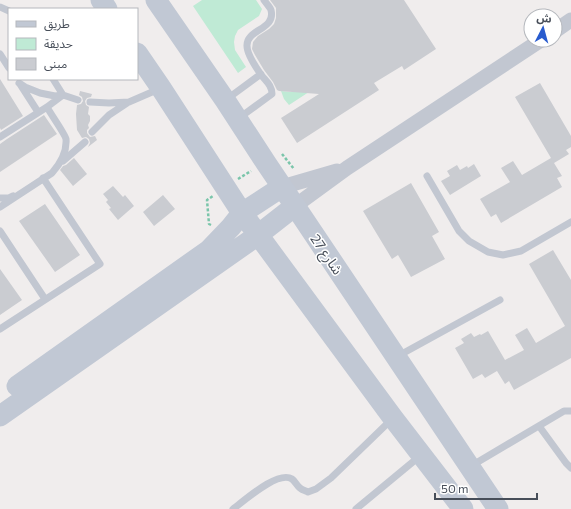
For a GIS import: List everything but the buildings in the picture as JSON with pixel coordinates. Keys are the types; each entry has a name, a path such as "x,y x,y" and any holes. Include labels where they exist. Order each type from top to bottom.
{"main road":[{"name":"شارع 27","path":"156,0 238,119 498,509"},
{"path":"138,54 242,213 393,418 463,509"},
{"path":"0,398 210,250 242,213 282,187"},
{"path":"0,416 258,235 295,206"}],"street":[{"path":"295,206 348,168 529,48"},
{"path":"282,187 348,168"}],"lane":[{"path":"238,119 272,94 272,89 249,55 246,45 251,36 267,25 271,18 271,10 264,0"},
{"path":"0,54 8,66"},
{"path":"225,100 261,74"},
{"path":"54,80 63,95"},
{"path":"17,81 25,87 40,93 55,96 63,95 78,100"},
{"path":"17,81 38,112"},
{"path":"92,132 109,115 128,102 161,88"},
{"path":"0,137 63,95"},
{"path":"90,102 128,102"},
{"path":"0,207 52,173 65,152 66,138 46,107"},
{"path":"58,165 84,142"},
{"path":"427,176 459,231 469,241 488,252 503,255 521,251 571,222"},
{"path":"0,329 100,264 43,178"},
{"path":"0,198 9,198 20,194"},
{"path":"0,231 45,299"},
{"path":"396,357 500,300"},
{"path":"469,467 564,411 571,411"},
{"path":"233,509 268,483 280,478 291,478 300,488 308,492 316,489 330,478 393,418"},
{"path":"539,426 571,468"},
{"path":"356,509 422,454"}],"green space":[{"path":"202,0 256,0 262,9 259,16 238,30 235,36 235,50 246,67 238,73 193,6"},
{"path":"303,88 312,90 289,105 284,99 281,91 291,92"}]}
